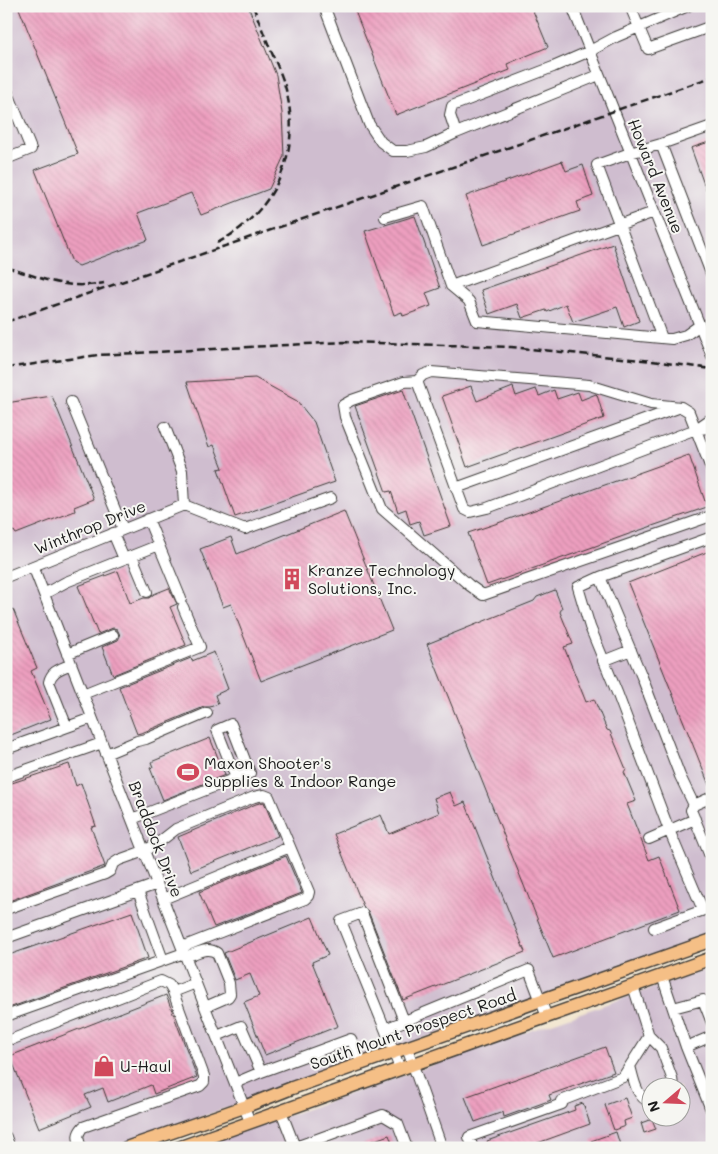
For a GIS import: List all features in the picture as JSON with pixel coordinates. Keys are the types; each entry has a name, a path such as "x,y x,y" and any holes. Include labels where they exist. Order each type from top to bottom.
{"main road":[{"name":"South Mount Prospect Road","path":"126,1148 712,940"},
{"name":"South Mount Prospect Road","path":"178,1148 712,958"}],"street":[{"path":"324,6 368,124 381,142 393,151 407,151 426,147 599,75"},
{"name":"Howard Avenue","path":"572,6 712,356"},
{"path":"630,6 648,49 712,26"},
{"path":"456,133 450,115 452,106 553,67 688,6"},
{"path":"6,88 31,149 6,159"},
{"path":"662,338 597,165 712,126"},
{"path":"661,144 712,276"},
{"path":"385,217 423,206 451,286 469,301 477,321 672,339 686,335 700,325"},
{"path":"451,286 654,212"},
{"path":"712,471 689,412 681,407 651,404 589,385 431,372 423,375 417,381 404,382 352,400 343,405 382,509 483,595 711,516 712,514"},
{"path":"417,381 464,509 470,512 488,508 696,429 712,418"},
{"path":"71,402 128,557 147,592"},
{"path":"456,488 681,407"},
{"path":"165,427 182,471 184,505 245,529 331,498"},
{"path":"696,429 712,428"},
{"name":"Winthrop Drive","path":"6,577 184,505"},
{"path":"83,694 200,647 148,519"},
{"path":"654,928 707,909 669,830 590,627 578,587 600,577 712,537"},
{"path":"44,594 66,582 159,545"},
{"name":"Braddock Drive","path":"33,566 250,1122"},
{"path":"600,577 631,650 680,776 694,805"},
{"path":"67,654 113,635"},
{"path":"603,661 631,650"},
{"path":"67,727 50,682 51,676 55,672 71,664"},
{"path":"106,754 207,713"},
{"path":"6,749 92,718"},
{"path":"132,820 250,773 231,724 217,730 236,778"},
{"path":"6,777 102,743"},
{"path":"6,909 105,874 119,860 144,851 158,843 176,828 254,797 264,795 269,797 309,892 308,896 305,899 201,939 184,952"},
{"path":"712,797 694,805 691,810 712,861"},
{"path":"648,839 695,819"},
{"path":"163,899 290,847"},
{"path":"6,938 157,884"},
{"path":"138,891 163,960"},
{"path":"400,1069 341,921 362,913 404,1021"},
{"path":"6,1016 184,952 213,950 217,953 229,983 230,994 228,997 205,1007"},
{"path":"385,1029 529,970 547,1017"},
{"path":"662,976 686,1047 711,1108"},
{"path":"13,1039 161,981 169,985 204,1076 204,1082 200,1086 83,1127 79,1131 78,1136 81,1148"},
{"path":"173,992 196,982"},
{"path":"633,986 649,1036 661,1048 671,1076"},
{"path":"673,1008 704,1000 712,1023"},
{"path":"217,1036 241,1026 261,1072"},
{"path":"473,1148 469,1137 562,1104 561,1100 623,1076 649,1036"},
{"path":"686,1047 712,1036"},
{"path":"235,1084 261,1072 351,1039 362,1064"},
{"path":"407,1048 442,1148"},
{"path":"630,1066 637,1090 640,1094"},
{"path":"281,1111 294,1148 383,1115 398,1124 407,1148"},
{"path":"6,1137 10,1148"}],"shaded area":[{"path":"6,6 712,6 712,937 113,1148 6,1148"},
{"path":"712,967 712,1148 195,1148"}],"building":[{"path":"18,6 248,6 276,75 282,113 284,156 269,189 201,215 191,193 138,213 148,240 79,266 72,262 35,170 78,154"},
{"path":"353,6 531,6 548,47 507,64 510,70 396,115"},
{"path":"712,141 712,204 711,204 691,148"},
{"path":"562,161 566,171 583,165 593,196 577,202 580,211 483,245 466,196"},
{"path":"415,216 440,288 426,293 431,306 403,316 402,312 394,315 365,231"},
{"path":"613,244 639,321 624,327 617,307 573,322 566,304 547,312 546,310 522,318 517,304 489,314 481,290"},
{"path":"255,378 297,401 314,422 335,482 235,517 218,469 223,468 214,445 209,447 187,382"},
{"path":"471,386 477,401 513,387 516,396 536,389 539,396 554,390 557,399 578,392 581,400 596,394 604,418 467,467 442,396"},
{"path":"403,390 451,526 424,535 419,521 410,524 406,509 398,512 391,491 386,492 355,406"},
{"path":"52,396 94,499 74,507 75,511 16,534 14,531 6,534 6,403"},
{"path":"689,455 707,507 487,585 468,533"},
{"name":"Kranze Technology Solutions, Inc.","path":"344,511 392,630 261,681 231,604 223,607 200,549 231,537 237,554"},
{"path":"712,550 712,790 711,790 628,583"},
{"path":"118,571 130,603 149,598 169,588 177,604 170,607 186,645 113,675 102,647 118,640 119,633 117,629 113,628 98,634 78,586"},
{"path":"555,590 562,608 560,612 573,644 564,647 586,702 594,699 607,730 610,731 626,769 624,772 636,801 627,804 649,860 659,856 680,910 553,958 427,644 534,601 537,597"},
{"path":"13,609 37,668 31,671 51,719 6,737 6,612"},
{"path":"214,652 228,689 215,695 218,704 204,707 137,734 119,687 191,658 192,661"},
{"name":"Maxon Shooter's Supplies & Indoor Range","path":"210,738 225,775 163,800 150,768 153,767 151,762"},
{"path":"69,764 76,786 81,783 96,826 91,827 105,866 6,902 6,785"},
{"path":"450,792 456,806 465,802 525,952 403,1000 368,911 363,906 334,834 381,815 389,834 439,813 434,798"},
{"path":"264,802 278,836 191,871 178,837"},
{"path":"286,856 302,893 214,927 199,892"},
{"path":"132,912 148,958 6,1009 6,956"},
{"path":"312,917 328,955 312,962 338,1026 265,1055 244,1002 259,996 250,974 235,980 224,953"},
{"name":"U-Haul","path":"166,995 197,1077 154,1094 151,1085 108,1102 103,1088 85,1095 91,1107 39,1128 10,1056"},
{"path":"605,1047 614,1072 549,1095 551,1100 504,1117 503,1112 475,1122 465,1097"},
{"path":"625,1098 632,1118 624,1121 625,1126 614,1130 605,1105"},
{"path":"583,1103 590,1124 524,1148 490,1148 487,1141 575,1110 574,1106"},
{"path":"642,1126 655,1126 656,1129 644,1133"},
{"path":"616,1132 621,1148 593,1148 591,1141"},
{"path":"389,1135 394,1148 355,1147"}],"railway":[{"path":"217,243 253,217 266,201 277,183 285,164 290,143 291,121 286,89 253,6"},
{"path":"6,322 712,77"},
{"path":"6,266 57,283 74,285 104,283"},
{"path":"6,368 98,355 344,342 511,347 712,369"}],"place":[{"name":"Kranze Technology Solutions, Inc.","path":"292,579"},
{"name":"Maxon Shooter's Supplies & Indoor Range","path":"188,772"},
{"name":"U-Haul","path":"104,1066"}]}
